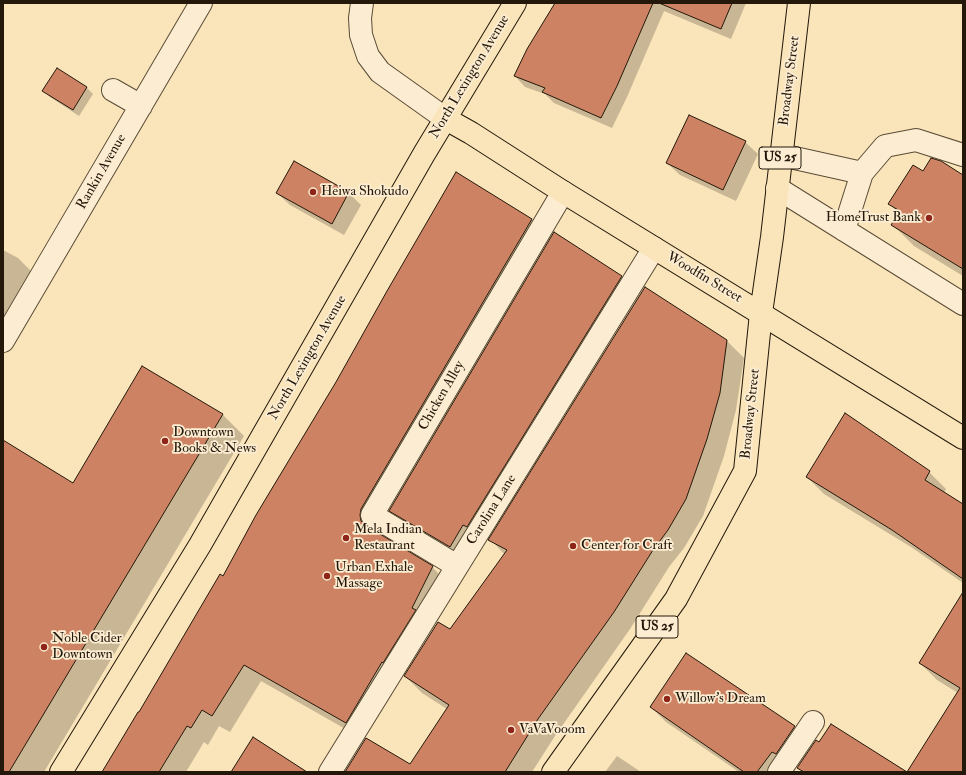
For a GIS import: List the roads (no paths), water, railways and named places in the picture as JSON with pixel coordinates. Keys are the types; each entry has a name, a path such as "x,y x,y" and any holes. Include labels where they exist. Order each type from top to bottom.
{"main road":[{"name":"North Lexington Avenue","path":"60,772 200,545 446,119 515,3"},
{"name":"Broadway Street","path":"554,772 676,599 745,472 761,313 772,237 799,3"},
{"name":"Woodfin Street","path":"446,119 471,133 563,192 963,438"}],"street":[{"name":"Rankin Avenue","path":"3,340 201,3"},
{"path":"362,3 360,18 361,35 368,56 380,72 446,119"},
{"path":"113,90 141,106"},
{"path":"844,230 862,173 885,146 916,140 963,155"},
{"path":"781,155 862,173"},
{"path":"777,188 963,304"},
{"name":"Chicken Alley","path":"457,566 372,515 563,192"},
{"name":"Carolina Lane","path":"330,772 654,248"},
{"path":"779,772 813,722"}],"place":[{"name":"Heiwa Shokudo","path":"313,192"},
{"name":"HomeTrust Bank","path":"929,218"},
{"name":"Downtown Books & News","path":"165,441"},
{"name":"Mela Indian Restaurant","path":"346,538"},
{"name":"Center for Craft","path":"573,546"},
{"name":"Urban Exhale Massage","path":"327,576"},
{"name":"Noble Cider Downtown","path":"44,647"},
{"name":"Willow's Dream","path":"667,699"},
{"name":"VaVaVooom","path":"511,730"}]}
